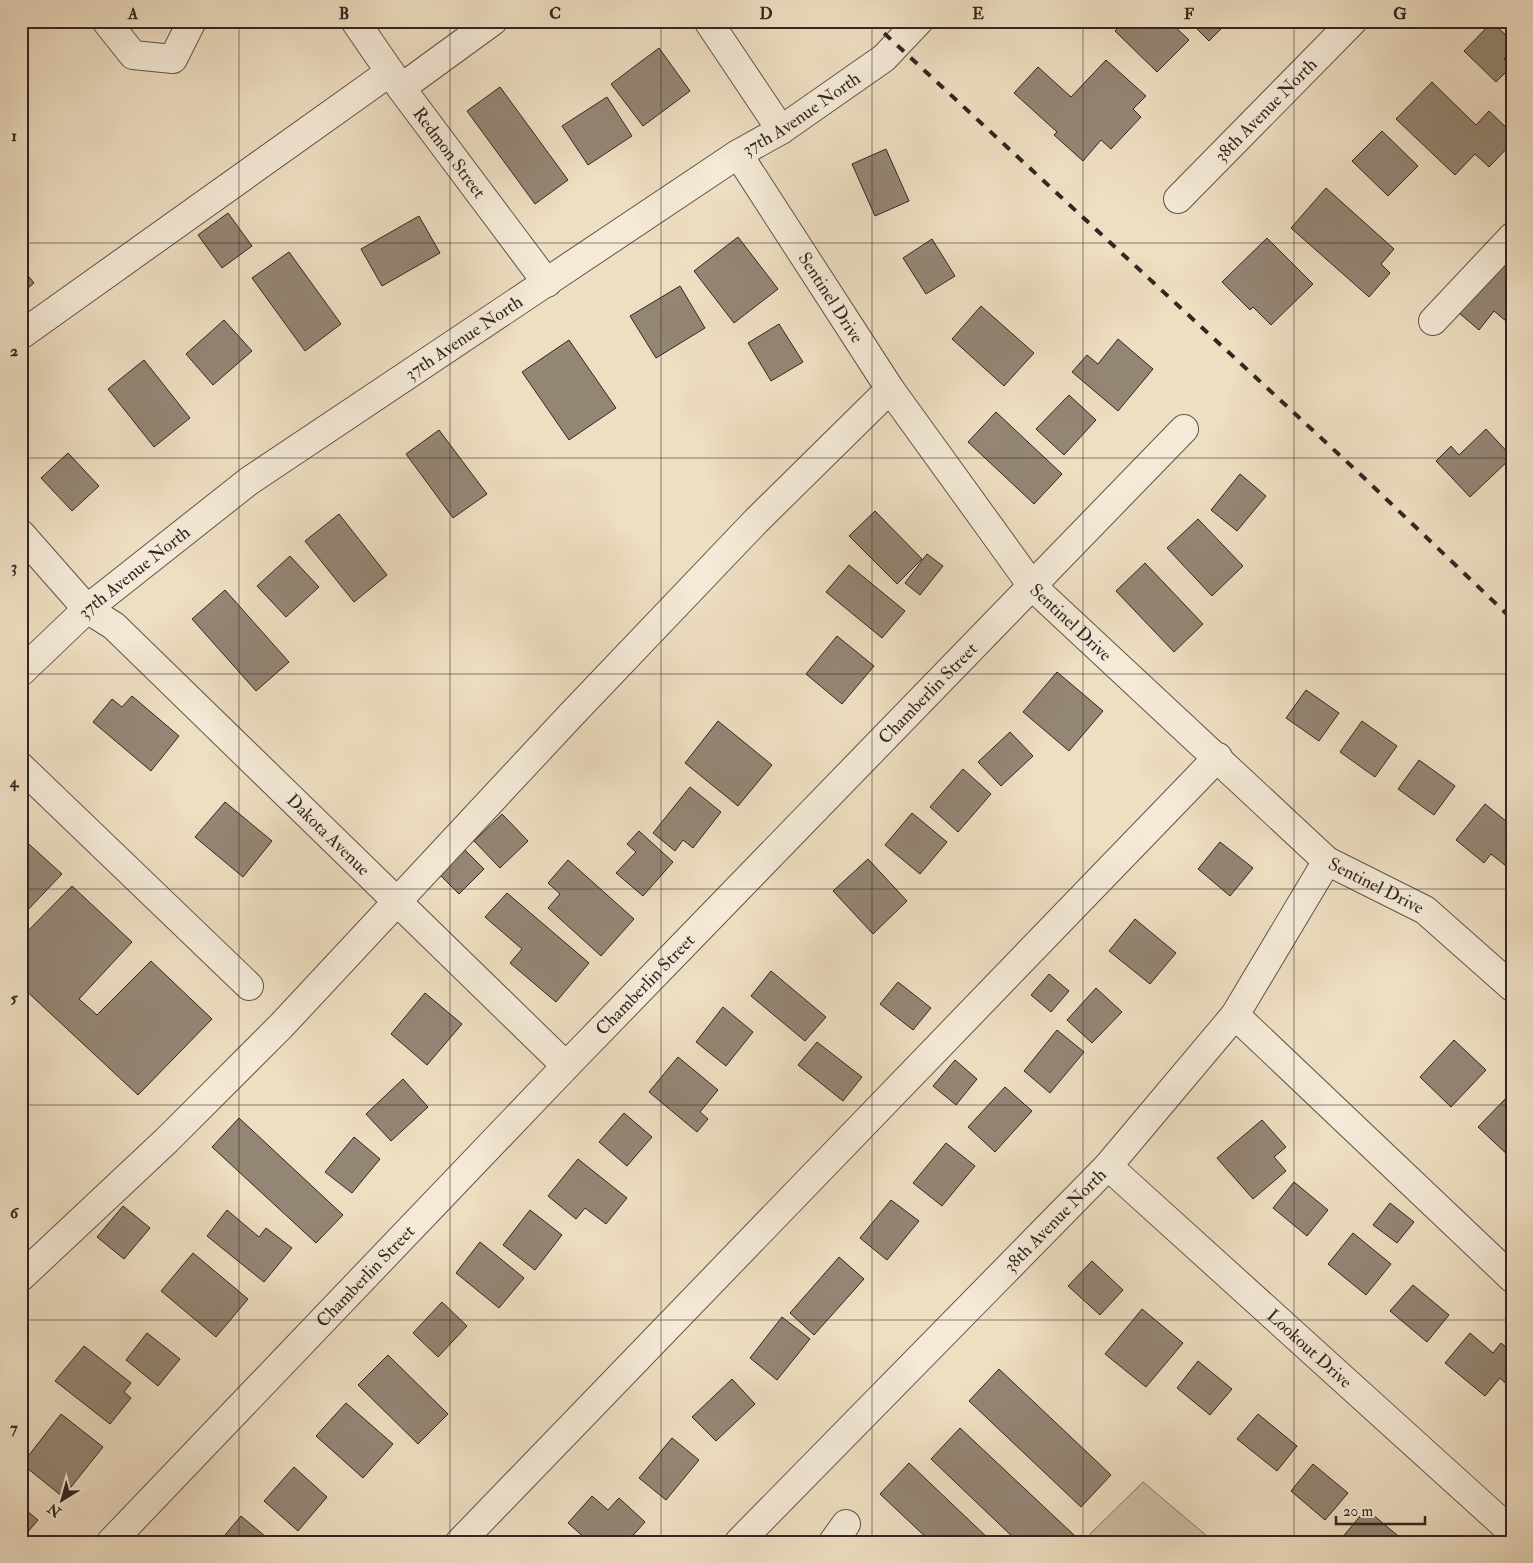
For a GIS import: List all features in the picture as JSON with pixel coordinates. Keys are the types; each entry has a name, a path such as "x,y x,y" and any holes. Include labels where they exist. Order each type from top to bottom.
{"street":[{"path":"106,21 133,55 173,59 192,21"},
{"name":"Redmon Street","path":"355,21 396,80 547,283"},
{"path":"21,335 396,80 493,21"},
{"path":"708,21 781,130"},
{"name":"37th Avenue North","path":"21,672 87,609 249,481 738,154 781,130 884,58 919,21"},
{"name":"38th Avenue North","path":"1178,199 1353,21"},
{"name":"Sentinel Drive","path":"738,154 890,389 1033,587 1218,757 1327,861 1425,910 1512,987"},
{"path":"1433,321 1512,237"},
{"path":"21,1277 167,1140 281,1026 756,521 890,389"},
{"name":"Chamberlin Street","path":"110,1542 566,1066 1184,430"},
{"name":"Dakota Avenue","path":"21,534 87,609 114,626 566,1066"},
{"path":"460,1542 1218,757"},
{"path":"21,767 249,986"},
{"name":"38th Avenue North","path":"738,1542 1108,1166 1235,1015 1327,861"},
{"path":"1235,1015 1512,1278"},
{"name":"Lookout Drive","path":"1108,1166 1512,1532"}],"shaded area":[{"path":"1143,1482 1214,1542 1082,1542"}],"building":[{"path":"1125,21 1169,21 1189,40 1157,72 1115,31"},
{"path":"1189,21 1229,21 1209,41"},
{"path":"1492,22 1512,41 1512,51 1504,59 1512,66 1496,82 1464,51"},
{"path":"659,48 690,91 643,126 611,84"},
{"path":"1106,60 1146,96 1133,109 1141,117 1111,149 1101,140 1083,161 1054,135 1057,132 1014,93 1038,67 1071,97"},
{"path":"1432,82 1476,125 1489,111 1512,133 1512,143 1489,167 1475,154 1455,175 1396,119"},
{"path":"500,87 568,180 535,204 467,111"},
{"path":"607,97 632,136 588,165 562,126"},
{"path":"1382,131 1418,166 1388,196 1352,161"},
{"path":"886,149 909,201 875,216 852,164"},
{"path":"1326,188 1394,249 1381,264 1390,273 1369,297 1291,228"},
{"path":"228,213 252,246 222,268 198,235"},
{"path":"419,216 440,253 382,286 361,249"},
{"path":"738,237 778,289 734,323 694,271"},
{"path":"1267,238 1313,284 1271,325 1253,307 1250,310 1222,282"},
{"path":"932,239 955,276 926,294 903,258"},
{"path":"1512,250 1512,314 1506,321 1494,311 1479,330 1459,313"},
{"path":"289,252 341,324 305,351 252,278"},
{"path":"21,267 34,283 21,294"},
{"path":"680,286 705,328 656,358 630,316"},
{"path":"981,306 1034,353 1004,386 952,339"},
{"path":"224,320 252,351 213,385 186,354"},
{"path":"779,324 803,362 771,381 748,343"},
{"path":"1118,339 1153,369 1118,411 1072,372 1087,355 1098,364"},
{"path":"569,340 616,408 569,440 522,372"},
{"path":"144,360 190,418 154,447 108,389"},
{"path":"1069,395 1096,420 1064,455 1036,429"},
{"path":"1512,403 1512,418 1505,410"},
{"path":"996,412 1062,474 1034,504 968,442"},
{"path":"1486,429 1512,457 1470,497 1436,461 1451,446 1459,455"},
{"path":"439,430 487,494 453,518 406,454"},
{"path":"68,453 99,486 72,511 41,478"},
{"path":"1240,474 1266,496 1237,531 1211,510"},
{"path":"875,511 922,559 897,584 849,536"},
{"path":"339,514 387,575 354,602 305,541"},
{"path":"1198,519 1243,566 1212,596 1167,548"},
{"path":"927,554 943,566 920,595 905,583"},
{"path":"290,556 319,587 286,617 257,586"},
{"path":"1145,563 1203,624 1174,652 1116,591"},
{"path":"849,565 905,611 882,638 826,592"},
{"path":"225,590 289,662 256,691 192,619"},
{"path":"837,636 874,666 842,704 806,674"},
{"path":"1057,672 1103,711 1069,751 1023,712"},
{"path":"1306,690 1339,713 1319,741 1286,718"},
{"path":"132,696 179,736 151,771 93,722 112,699 122,707"},
{"path":"718,721 772,765 738,806 685,763"},
{"path":"1362,721 1397,746 1375,777 1340,752"},
{"path":"1010,732 1033,756 1001,786 978,762"},
{"path":"1419,760 1455,786 1434,815 1398,789"},
{"path":"963,769 991,794 958,832 930,807"},
{"path":"690,787 721,812 693,848 683,840 675,851 653,833"},
{"path":"225,802 272,841 243,877 195,837"},
{"path":"1485,804 1512,826 1511,870 1491,854 1484,863 1456,840"},
{"path":"912,813 947,842 920,874 885,845"},
{"path":"502,814 528,841 500,868 474,841"},
{"path":"639,831 673,862 643,896 616,873 636,852 627,844"},
{"path":"21,837 62,874 21,917"},
{"path":"1220,842 1253,868 1230,896 1198,869"},
{"path":"461,846 484,869 459,894 436,871"},
{"path":"868,859 907,901 873,934 833,891"},
{"path":"568,860 634,919 601,956 548,908 560,894 548,883"},
{"path":"72,886 132,942 79,999 97,1015 151,961 212,1019 138,1095 21,986 21,938"},
{"path":"507,893 589,963 556,1002 510,963 522,949 485,917"},
{"path":"1135,919 1176,953 1150,984 1109,951"},
{"path":"771,971 826,1017 805,1041 751,996"},
{"path":"1049,974 1069,991 1051,1012 1031,995"},
{"path":"898,982 931,1008 913,1030 880,1004"},
{"path":"1096,988 1122,1012 1092,1043 1067,1020"},
{"path":"425,993 462,1024 427,1065 391,1034"},
{"path":"723,1007 753,1032 726,1066 696,1042"},
{"path":"1057,1030 1084,1052 1050,1093 1024,1071"},
{"path":"1454,1040 1486,1070 1451,1107 1420,1077"},
{"path":"817,1042 862,1077 843,1101 798,1065"},
{"path":"678,1057 718,1090 700,1112 708,1119 697,1132 649,1092"},
{"path":"955,1060 977,1079 956,1105 933,1086"},
{"path":"403,1079 428,1107 391,1141 366,1114"},
{"path":"1005,1087 1032,1111 995,1152 968,1127"},
{"path":"1509,1095 1512,1098 1510,1157 1478,1127"},
{"path":"624,1113 652,1137 627,1166 599,1142"},
{"path":"239,1118 343,1215 316,1243 212,1147"},
{"path":"1262,1120 1286,1147 1274,1157 1286,1171 1253,1199 1217,1158"},
{"path":"354,1137 380,1159 352,1193 325,1172"},
{"path":"946,1143 975,1166 942,1206 913,1183"},
{"path":"578,1159 627,1198 606,1224 585,1208 576,1219 548,1196"},
{"path":"1294,1182 1328,1210 1307,1236 1273,1208"},
{"path":"891,1200 919,1221 887,1260 860,1238"},
{"path":"1390,1203 1414,1222 1397,1243 1373,1225"},
{"path":"123,1206 150,1228 124,1259 97,1237"},
{"path":"227,1210 259,1237 266,1228 292,1248 264,1282 207,1236"},
{"path":"530,1210 562,1235 535,1270 503,1245"},
{"path":"1353,1233 1391,1264 1366,1295 1328,1264"},
{"path":"480,1242 524,1278 499,1308 456,1273"},
{"path":"193,1253 248,1299 216,1337 161,1291"},
{"path":"839,1257 864,1279 814,1335 790,1313"},
{"path":"1092,1261 1123,1290 1100,1315 1068,1286"},
{"path":"1413,1285 1449,1315 1427,1342 1390,1311"},
{"path":"442,1302 467,1326 438,1357 413,1333"},
{"path":"1142,1309 1183,1343 1146,1387 1105,1354"},
{"path":"782,1317 810,1339 777,1380 750,1358"},
{"path":"147,1333 180,1359 158,1386 126,1360"},
{"path":"1470,1333 1493,1353 1501,1343 1512,1352 1511,1388 1500,1378 1485,1396 1445,1363"},
{"path":"84,1346 131,1383 124,1392 131,1398 110,1424 55,1381"},
{"path":"388,1355 448,1414 418,1444 358,1385"},
{"path":"1198,1361 1232,1389 1210,1415 1177,1388"},
{"path":"999,1369 1111,1475 1081,1507 969,1401"},
{"path":"732,1379 755,1404 716,1441 692,1417"},
{"path":"346,1403 393,1444 363,1478 316,1436"},
{"path":"61,1414 103,1447 63,1497 22,1464"},
{"path":"1258,1414 1297,1446 1277,1471 1237,1439"},
{"path":"960,1428 1074,1535 1068,1542 1018,1542 931,1459"},
{"path":"672,1438 699,1460 666,1500 639,1478"},
{"path":"909,1463 992,1542 931,1542 880,1494"},
{"path":"1313,1464 1348,1493 1325,1520 1291,1491"},
{"path":"294,1467 327,1497 298,1531 264,1501"},
{"path":"592,1496 608,1510 619,1498 645,1522 627,1542 584,1542 586,1539 568,1523"},
{"path":"21,1506 38,1520 21,1540"},
{"path":"1366,1509 1397,1535 1392,1542 1345,1542 1341,1539"},
{"path":"241,1516 272,1542 219,1542"}],"railway":[{"path":"871,21 1360,474 1512,619"}]}
